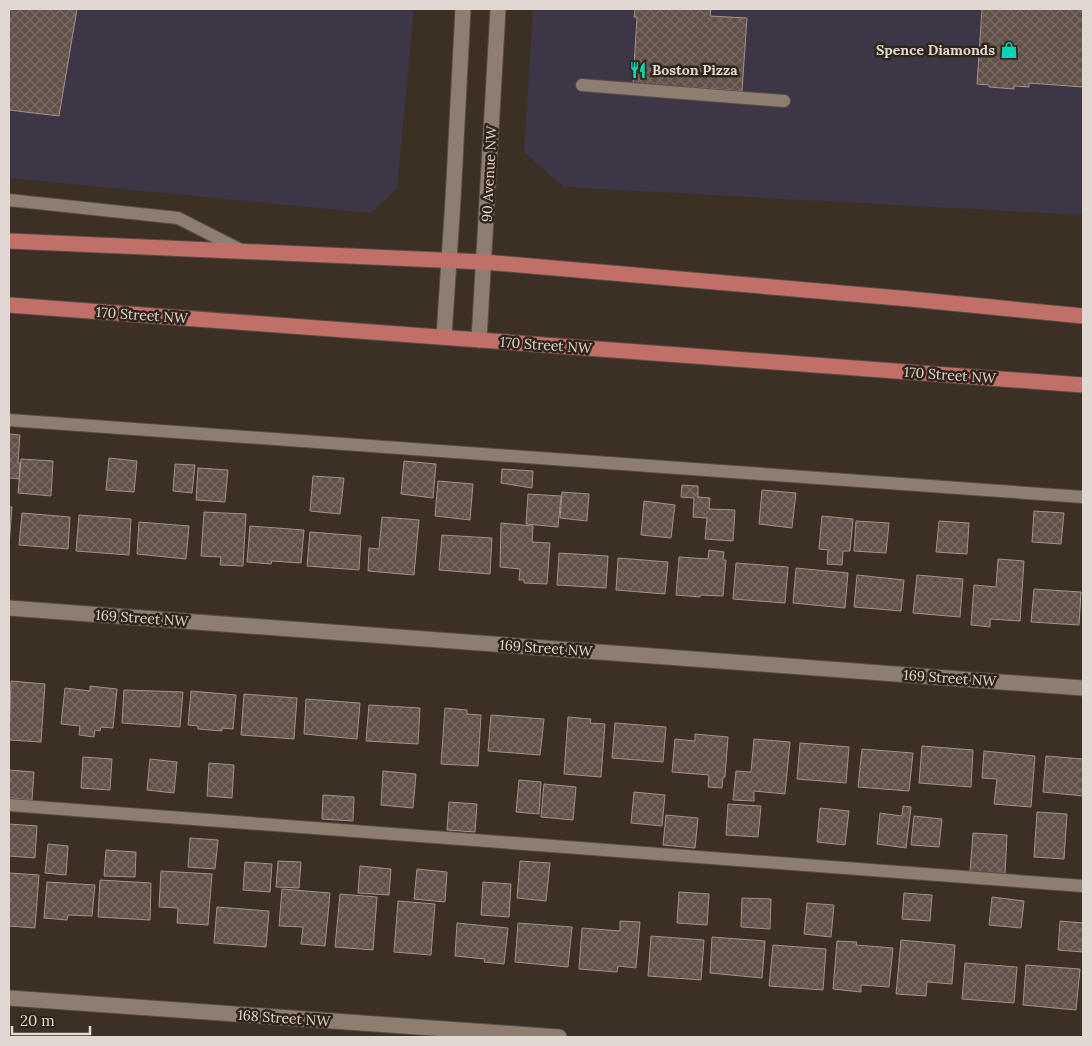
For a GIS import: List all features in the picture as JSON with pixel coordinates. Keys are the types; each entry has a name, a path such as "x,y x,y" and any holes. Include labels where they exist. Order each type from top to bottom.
{"main road":[{"path":"9,241 484,262 1083,316"},
{"name":"170 Street NW","path":"9,304 1083,386"}],"street":[{"path":"444,336 463,9"},
{"name":"90 Avenue NW","path":"479,340 498,9"},
{"name":"169 Street NW","path":"9,608 1083,688"},
{"name":"168 Street NW","path":"9,998 412,1032 559,1037"}],"lane":[{"path":"582,85 784,101"},
{"path":"9,200 178,218 241,250"},
{"path":"9,420 1083,497"},
{"path":"9,805 1083,886"}],"shaded area":[{"path":"9,9 414,9 397,189 370,213 9,178"},
{"path":"533,9 1083,9 1083,215 564,187 524,152"}],"building":[{"path":"9,9 77,9 59,116 9,110"},
{"path":"635,9 711,9 710,16 747,18 742,91 633,83 637,17 634,17"},
{"path":"982,9 1083,9 1083,87 1029,83 1029,87 1014,86 1014,89 977,84"},
{"path":"9,434 20,435 19,479 9,478"},
{"path":"109,458 137,461 134,492 106,490"},
{"path":"21,459 53,461 51,496 18,493"},
{"path":"404,461 436,464 433,498 401,494"},
{"path":"175,464 195,465 192,493 173,491"},
{"path":"198,468 228,470 225,502 196,500"},
{"path":"502,469 533,471 532,488 501,483"},
{"path":"313,476 344,478 340,514 310,511"},
{"path":"438,481 473,484 470,520 435,516"},
{"path":"682,485 698,486 698,497 710,498 709,509 735,510 733,541 705,539 707,518 693,517 694,498 681,497"},
{"path":"762,490 796,493 792,528 759,524"},
{"path":"562,492 589,494 587,521 560,518"},
{"path":"528,494 561,496 558,527 526,524"},
{"path":"644,501 675,505 671,538 641,535"},
{"path":"9,507 12,507 9,546"},
{"path":"1034,511 1064,513 1061,544 1032,542"},
{"path":"204,512 246,514 243,566 220,565 221,557 201,556"},
{"path":"22,513 70,517 68,549 19,545"},
{"path":"79,515 131,519 129,555 76,551"},
{"path":"822,516 853,519 850,551 843,551 842,565 827,564 828,550 819,549"},
{"path":"382,517 419,520 414,575 368,571 369,548 379,549"},
{"path":"856,521 889,523 886,553 854,551"},
{"path":"939,521 969,523 967,554 936,552"},
{"path":"139,522 189,526 186,559 137,554"},
{"path":"501,523 533,526 532,542 550,543 547,584 524,583 524,580 519,580 520,569 500,567"},
{"path":"250,526 304,530 301,563 272,561 271,564 247,562"},
{"path":"310,532 361,536 359,570 307,566"},
{"path":"442,535 492,538 490,574 439,570"},
{"path":"709,550 724,552 723,560 726,560 723,596 676,595 679,557 708,559"},
{"path":"559,553 608,556 606,588 557,585"},
{"path":"618,558 668,562 665,594 616,590"},
{"path":"998,559 1024,561 1020,621 990,619 990,627 971,625 974,585 996,587"},
{"path":"736,563 788,567 785,603 733,599"},
{"path":"796,568 848,573 845,608 793,603"},
{"path":"857,575 904,580 901,611 854,607"},
{"path":"917,575 963,579 960,617 913,613"},
{"path":"1034,589 1081,592 1079,625 1031,622"},
{"path":"11,681 45,684 41,742 9,740"},
{"path":"90,686 117,689 113,728 101,727 100,731 95,730 94,737 79,735 80,726 61,724 65,688 90,691"},
{"path":"124,690 183,692 180,727 122,723"},
{"path":"191,691 236,695 233,729 222,728 222,731 198,729 198,726 188,725"},
{"path":"244,694 297,698 294,739 241,735"},
{"path":"306,699 360,703 357,739 304,734"},
{"path":"369,705 420,708 418,744 366,741"},
{"path":"445,708 467,710 467,714 481,715 478,766 441,764"},
{"path":"491,715 544,719 540,755 488,751"},
{"path":"568,717 591,719 590,723 605,724 601,777 564,774"},
{"path":"615,723 666,727 663,762 612,758"},
{"path":"695,734 728,737 725,777 723,777 722,788 708,787 709,775 672,772 675,739 695,741"},
{"path":"754,739 790,742 785,794 754,791 754,801 733,800 736,771 751,772"},
{"path":"800,743 849,747 846,783 797,779"},
{"path":"922,746 973,750 971,787 919,783"},
{"path":"862,749 913,753 909,791 858,787"},
{"path":"984,751 1035,756 1031,807 994,804 997,779 982,778"},
{"path":"1046,756 1083,759 1083,796 1043,792"},
{"path":"83,757 112,759 110,790 81,788"},
{"path":"150,759 177,762 174,793 147,790"},
{"path":"209,763 234,765 232,798 207,796"},
{"path":"9,770 34,772 32,800 9,798"},
{"path":"383,771 416,774 413,808 381,805"},
{"path":"519,780 541,782 539,814 516,812"},
{"path":"544,784 576,787 573,820 541,817"},
{"path":"634,792 665,795 662,826 631,823"},
{"path":"323,795 354,797 353,821 322,819"},
{"path":"449,802 477,804 475,832 447,830"},
{"path":"728,804 761,806 758,837 726,835"},
{"path":"903,806 911,807 906,848 877,844 880,813 902,816"},
{"path":"820,808 849,811 845,845 817,842"},
{"path":"1037,812 1067,814 1064,859 1034,857"},
{"path":"666,815 698,818 695,848 663,845"},
{"path":"914,816 942,819 939,847 911,845"},
{"path":"9,824 37,826 35,858 9,856"},
{"path":"973,833 1007,835 1005,874 970,872"},
{"path":"190,838 218,840 215,869 188,867"},
{"path":"48,844 68,846 66,875 45,873"},
{"path":"106,850 136,852 135,877 104,876"},
{"path":"278,861 301,862 299,888 276,887"},
{"path":"520,861 550,863 546,901 517,898"},
{"path":"245,862 272,864 270,892 243,890"},
{"path":"360,866 391,869 389,895 358,893"},
{"path":"417,869 447,872 445,902 414,899"},
{"path":"161,871 212,874 208,925 177,923 178,908 159,907"},
{"path":"9,873 39,875 35,928 9,926"},
{"path":"100,880 151,883 150,920 98,917"},
{"path":"47,882 95,885 92,916 68,915 67,920 44,918"},
{"path":"483,882 511,884 509,917 481,915"},
{"path":"282,889 330,893 325,946 301,944 303,927 279,926"},
{"path":"679,892 709,894 707,925 677,923"},
{"path":"904,893 932,895 930,921 902,919"},
{"path":"340,894 377,897 373,950 335,947"},
{"path":"992,897 1024,901 1021,928 989,925"},
{"path":"742,898 771,899 770,929 741,927"},
{"path":"398,901 435,904 431,955 394,952"},
{"path":"807,903 834,905 831,937 804,934"},
{"path":"217,907 269,911 266,947 214,943"},
{"path":"620,921 640,922 636,968 618,966 617,972 579,969 582,928 620,931"},
{"path":"1060,921 1083,923 1083,952 1058,950"},
{"path":"457,923 508,928 504,964 484,962 485,959 455,956"},
{"path":"518,923 572,927 568,967 515,962"},
{"path":"651,936 704,940 701,980 648,976"},
{"path":"712,937 765,941 762,978 710,973"},
{"path":"901,940 955,945 952,984 927,982 926,996 896,994"},
{"path":"837,941 857,942 856,945 893,948 889,987 861,985 861,992 833,989"},
{"path":"773,945 826,949 823,990 769,986"},
{"path":"965,963 1017,967 1014,1003 962,999"},
{"path":"1026,965 1080,969 1076,1010 1023,1005"}],"place":[{"name":"Spence Diamonds","path":"1009,50"},
{"name":"Boston Pizza","path":"638,70"}]}
